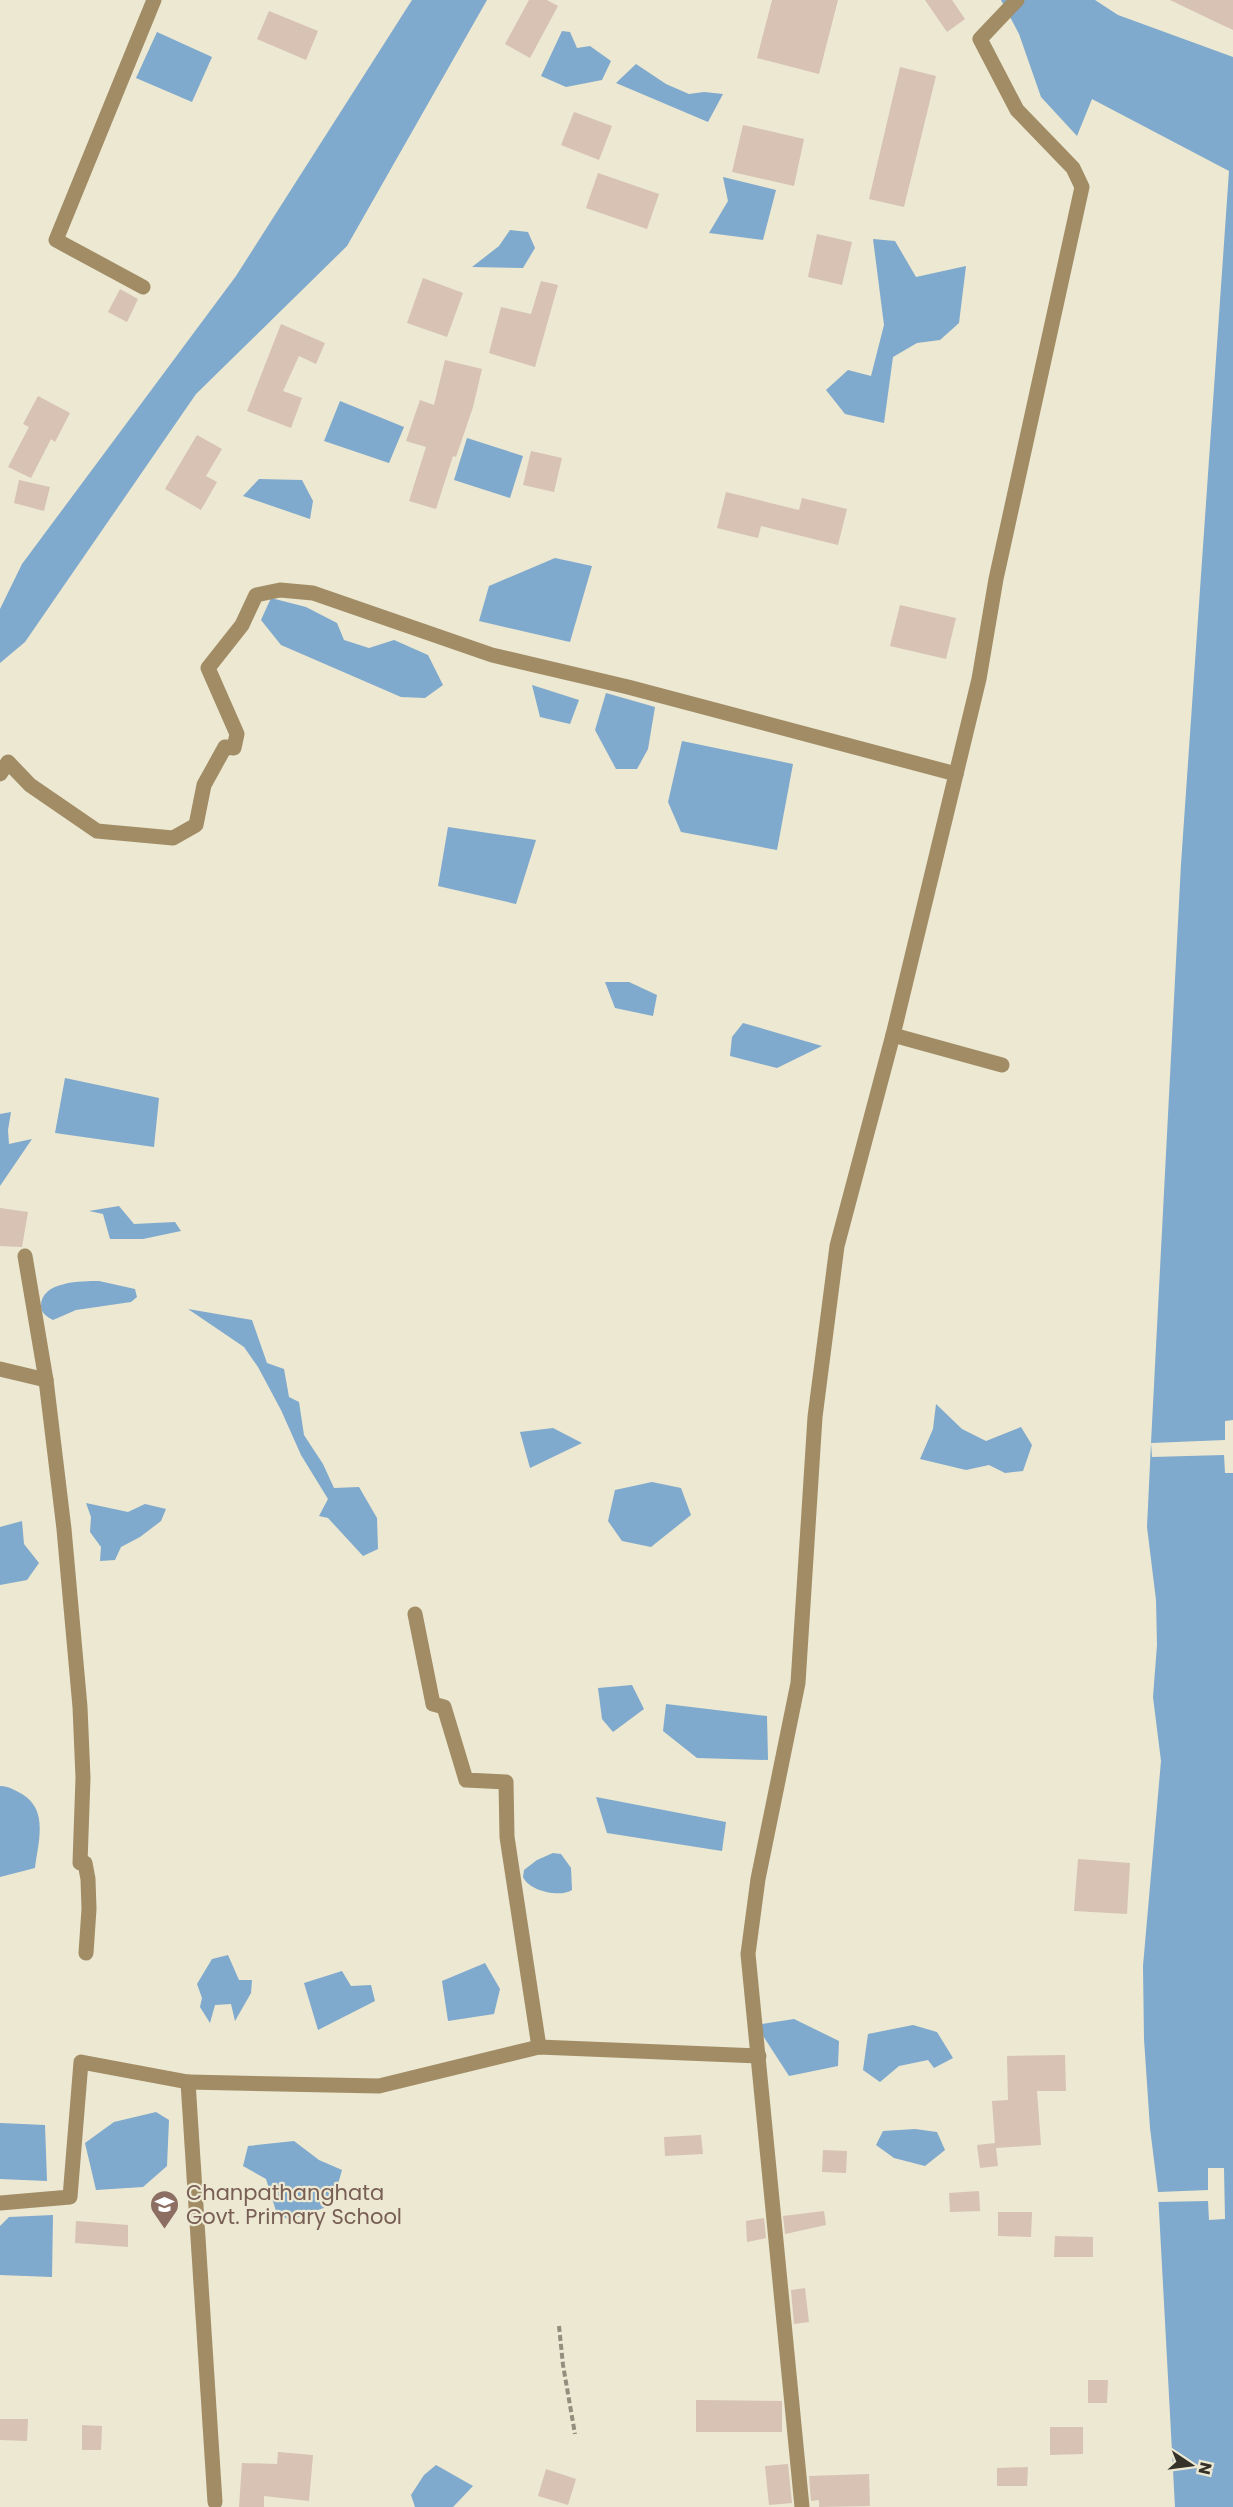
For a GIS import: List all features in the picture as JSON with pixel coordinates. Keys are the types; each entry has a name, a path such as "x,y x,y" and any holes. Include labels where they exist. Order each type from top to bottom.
{"street":[{"path":"143,287 56,240 154,0"},
{"path":"802,2507 748,1954 758,1879 798,1683 815,1417 836,1257 893,1035 979,679 1001,556 1082,187 1073,168 1017,110 980,39 1017,0"},
{"path":"0,774 8,762 30,785 97,831 173,838 196,825 204,785 225,747 234,748 237,734 208,668 242,626 256,595 280,590 313,593 492,655 628,687 956,774"},
{"path":"893,1035 1002,1065"},
{"path":"25,1256 46,1380 64,1529 80,1707 83,1778 80,1863 85,1863 88,1889 86,1953"},
{"path":"0,1369 46,1380"},
{"path":"415,1614 433,1704 444,1707 466,1780 506,1782 507,1837 539,2047"},
{"path":"0,2203 70,2197 81,2062 188,2082 379,2086 539,2047 759,2056"},
{"path":"188,2082 215,2502"}],"path":[{"path":"559,2326 562,2365 575,2434"}],"water":[{"path":"412,0 487,0 347,246 196,394 25,642 0,663 0,609 22,564 236,276"},
{"path":"1001,0 1095,0 1118,15 1233,57 1233,2507 1175,2507 1158,2192 1150,2128 1144,2039 1143,1966 1161,1761 1153,1697 1157,1645 1156,1600 1147,1527 1151,1443 1181,864 1229,171 1092,99 1077,136 1041,97 1019,34"},
{"path":"562,31 570,32 577,48 590,46 611,61 602,80 566,87 541,76"},
{"path":"157,32 212,57 192,102 136,78"},
{"path":"636,64 666,84 689,94 704,92 723,94 708,122 616,83"},
{"path":"723,177 776,190 763,240 709,233 728,201"},
{"path":"510,230 528,232 535,248 523,268 472,267 499,246"},
{"path":"873,239 895,241 916,277 966,266 959,323 940,340 917,343 893,357 884,423 845,414 826,390 848,370 871,376 884,325"},
{"path":"340,401 404,427 389,463 324,441"},
{"path":"467,438 523,456 510,498 454,480"},
{"path":"259,479 302,480 313,501 310,519 243,496"},
{"path":"555,558 592,566 570,642 479,621 489,586"},
{"path":"271,598 306,607 337,623 344,640 369,648 394,640 428,655 443,685 425,698 401,697 281,645 261,620"},
{"path":"532,685 579,700 570,724 540,717"},
{"path":"606,693 655,707 648,749 637,769 616,769 595,730"},
{"path":"682,741 793,764 777,850 681,832 668,802"},
{"path":"448,827 536,840 516,904 438,886"},
{"path":"605,982 629,982 657,995 653,1016 615,1008"},
{"path":"743,1023 822,1046 777,1068 730,1056 732,1037"},
{"path":"65,1078 159,1098 154,1147 55,1133"},
{"path":"11,1112 8,1130 9,1144 32,1139 0,1186 0,1114"},
{"path":"119,1206 134,1224 175,1222 181,1231 143,1239 110,1239 103,1214 89,1211"},
{"path":"99,1281 135,1289 137,1297 131,1302 76,1310 53,1320 42,1311 43,1298 55,1287 73,1282"},
{"path":"188,1309 252,1320 267,1363 284,1369 289,1397 299,1402 304,1435 323,1464 334,1488 359,1487 377,1518 378,1549 363,1556 328,1518 319,1516 328,1499 301,1455 258,1367 244,1347"},
{"path":"936,1404 962,1429 986,1441 1021,1427 1032,1445 1023,1471 1005,1473 989,1465 966,1470 920,1459 933,1429"},
{"path":"553,1428 582,1443 530,1468 520,1432"},
{"path":"652,1482 681,1488 691,1515 651,1547 622,1541 608,1521 615,1490"},
{"path":"86,1503 128,1512 145,1504 166,1509 161,1521 140,1537 121,1547 115,1560 100,1561 101,1547 90,1532 91,1517"},
{"path":"22,1521 24,1544 39,1563 27,1580 0,1585 0,1527"},
{"path":"632,1685 644,1709 613,1732 602,1719 598,1688"},
{"path":"666,1704 767,1716 768,1760 697,1758 663,1731"},
{"path":"0,1786 22,1794 30,1801 36,1809 40,1828 35,1868 0,1877"},
{"path":"596,1797 726,1822 722,1851 607,1833"},
{"path":"553,1853 561,1854 571,1868 572,1890 560,1893 545,1892 526,1882 523,1877 524,1870 537,1860"},
{"path":"228,1955 239,1980 252,1980 251,1993 235,2021 231,2004 215,2005 210,2023 200,2007 202,1998 197,1984 212,1959"},
{"path":"485,1963 500,1989 494,2014 448,2021 442,1981"},
{"path":"342,1971 351,1986 371,1985 375,2001 318,2030 304,1983"},
{"path":"794,2019 839,2041 838,2066 789,2076 756,2025"},
{"path":"913,2025 937,2032 953,2058 934,2068 928,2060 899,2066 880,2082 863,2070 868,2034"},
{"path":"156,2112 169,2120 167,2166 143,2187 96,2190 85,2143 114,2122"},
{"path":"0,2123 45,2125 47,2181 0,2179"},
{"path":"915,2129 937,2132 945,2150 925,2166 894,2158 876,2145 883,2131"},
{"path":"294,2141 319,2160 342,2170 332,2205 290,2220 277,2214 266,2179 243,2166 248,2146"},
{"path":"53,2215 52,2277 0,2275 0,2226 9,2217"},
{"path":"436,2465 473,2486 453,2507 415,2507 411,2495 424,2475"}],"pier":[{"path":"1233,1420 1233,1473 1225,1473 1224,1455 1152,1457 1151,1443 1225,1440 1225,1421"},
{"path":"1208,2168 1224,2168 1225,2219 1209,2220 1208,2201 1158,2202 1158,2192 1208,2190"}],"building":[{"path":"529,0 547,0 558,6 530,58 505,44"},
{"path":"772,0 838,0 819,74 757,58"},
{"path":"925,0 952,0 965,19 947,32"},
{"path":"1170,0 1233,0 1233,30 1218,23"},
{"path":"269,11 318,31 306,60 257,39"},
{"path":"900,67 936,76 904,207 869,199"},
{"path":"574,112 612,126 599,160 561,145"},
{"path":"743,125 804,139 794,186 732,172"},
{"path":"598,173 659,194 647,229 586,208"},
{"path":"817,234 852,242 842,285 808,277"},
{"path":"423,278 463,293 447,337 407,323"},
{"path":"541,281 558,285 535,367 489,353 501,307 531,314"},
{"path":"120,289 138,299 127,322 108,312"},
{"path":"281,324 325,343 316,364 299,356 283,391 302,398 291,428 247,411"},
{"path":"445,360 482,369 473,407 456,457 453,456 436,509 409,501 426,447 406,441 420,400 434,405"},
{"path":"38,396 70,413 55,442 51,439 31,478 8,467 29,427 23,424"},
{"path":"197,435 222,449 206,476 217,482 201,510 165,489"},
{"path":"531,451 562,458 554,492 523,485"},
{"path":"19,480 50,487 44,511 14,503"},
{"path":"726,492 799,510 802,498 847,509 838,545 761,526 758,538 717,528"},
{"path":"900,605 956,618 946,659 890,646"},
{"path":"0,1208 28,1212 22,1247 0,1246"},
{"path":"1078,1859 1130,1863 1127,1914 1074,1911"},
{"path":"1065,2055 1066,2091 1037,2091 1041,2145 996,2148 998,2166 980,2168 977,2145 995,2143 992,2101 1008,2100 1007,2056"},
{"path":"701,2135 703,2154 665,2156 664,2137"},
{"path":"823,2150 847,2151 846,2173 822,2172"},
{"path":"979,2191 980,2211 950,2212 949,2193"},
{"path":"824,2211 826,2225 785,2234 783,2216"},
{"path":"998,2212 1032,2212 1031,2237 998,2236"},
{"path":"764,2218 766,2238 747,2242 746,2221"},
{"path":"76,2221 128,2225 128,2247 75,2243"},
{"path":"1055,2236 1093,2237 1093,2257 1054,2257"},
{"path":"805,2288 809,2322 794,2324 791,2290"},
{"path":"1088,2380 1108,2380 1107,2403 1088,2403"},
{"path":"696,2400 782,2401 782,2432 696,2432"},
{"path":"0,2419 28,2419 27,2441 0,2440"},
{"path":"82,2425 102,2426 101,2450 82,2450"},
{"path":"1050,2427 1083,2427 1083,2454 1050,2455"},
{"path":"278,2452 313,2455 309,2501 264,2496 264,2507 239,2507 242,2463 277,2464"},
{"path":"788,2464 792,2503 769,2505 765,2466"},
{"path":"1028,2467 1027,2486 997,2486 997,2468"},
{"path":"546,2469 576,2479 568,2505 538,2496"},
{"path":"869,2474 870,2506 819,2507 819,2500 811,2501 809,2476"}],"place":[{"name":"Chanpathanghata Govt. Primary School","path":"165,2230"}]}
